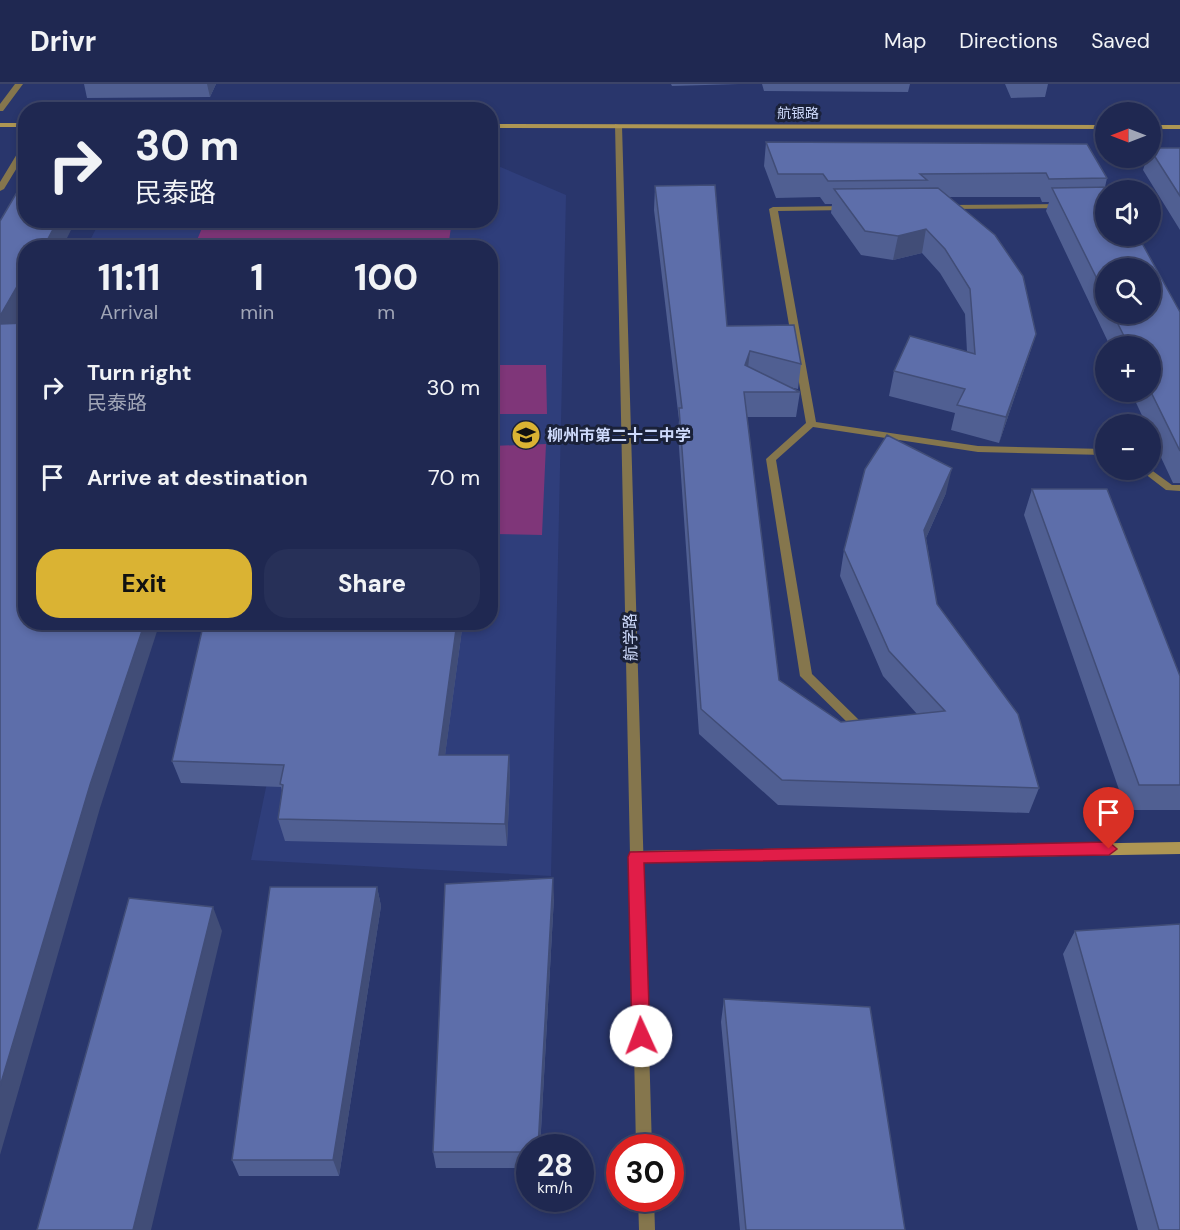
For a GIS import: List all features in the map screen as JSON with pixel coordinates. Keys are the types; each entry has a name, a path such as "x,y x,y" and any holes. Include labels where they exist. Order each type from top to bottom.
{"main road":[{"path":"0,125 18,125"},
{"name":"航银路","path":"498,126 1095,127"},
{"path":"1161,127 1180,127"},
{"path":"636,857 1180,848"}],"street":[{"path":"0,109 19,84"},
{"name":"航学路","path":"618,126 644,1134"},
{"path":"0,189 18,160"},
{"path":"940,207 1070,206"},
{"path":"811,424 774,209 857,208"},
{"path":"854,722 806,676 771,459 811,424 978,449 1095,452"},
{"path":"1159,480 1170,488 1180,488"},
{"path":"646,1212 647,1230"}],"shaded area":[{"name":"柳州市第二十二中学","path":"498,166 566,195 551,876 251,860 299,630 498,630 498,240 90,240 96,228 498,228"},
{"path":"202,228 451,228 449,240 197,240"},
{"path":"498,365 546,365 547,414 498,414"},
{"path":"546,444 542,535 498,534 498,446"}],"building":[{"path":"766,142 1087,144 1095,158 1095,168 1101,168 1107,178 1049,179 1046,173 920,174 927,180 828,181 823,174 778,174"},
{"path":"1161,148 1180,148 1180,196 1161,166"},
{"path":"715,185 727,326 794,325 801,364 750,351 745,365 800,392 744,392 779,680 841,722 945,711 889,651 844,550 865,469 887,435 952,468 924,530 937,604 1018,714 1039,788 782,780 701,709 679,408 682,408 655,186"},
{"path":"1095,187 1095,246 1144,246 1150,258 1095,258 1095,275 1052,188"},
{"path":"938,188 995,235 1023,276 1036,334 1006,417 957,405 965,389 894,371 910,336 975,354 970,289 945,249 926,229 898,236 865,231 834,189"},
{"path":"18,191 18,228 54,228 47,240 18,240 18,285 0,316 0,221"},
{"path":"1161,278 1180,312 1180,451 1156,402 1161,402 1161,336 1124,336 1118,324 1161,324"},
{"path":"18,323 18,630 142,630 90,785 0,1086 0,324"},
{"path":"1032,489 1107,489 1180,676 1180,785 1139,785"},
{"path":"202,630 456,630 439,755 509,755 505,824 278,819 283,785 280,784 284,765 172,761"},
{"path":"553,878 539,1134 516,1134 516,1152 433,1152 445,884"},
{"path":"270,887 377,887 333,1160 232,1160"},
{"path":"129,898 213,907 133,1230 37,1230"},
{"path":"1180,924 1180,1230 1159,1230 1075,931"},
{"path":"724,999 870,1007 905,1230 746,1230"}],"place":[{"name":"柳州市第二十二中学","path":"526,435"}],"route":[{"path":"641,1036 636,857 1109,849"}]}
